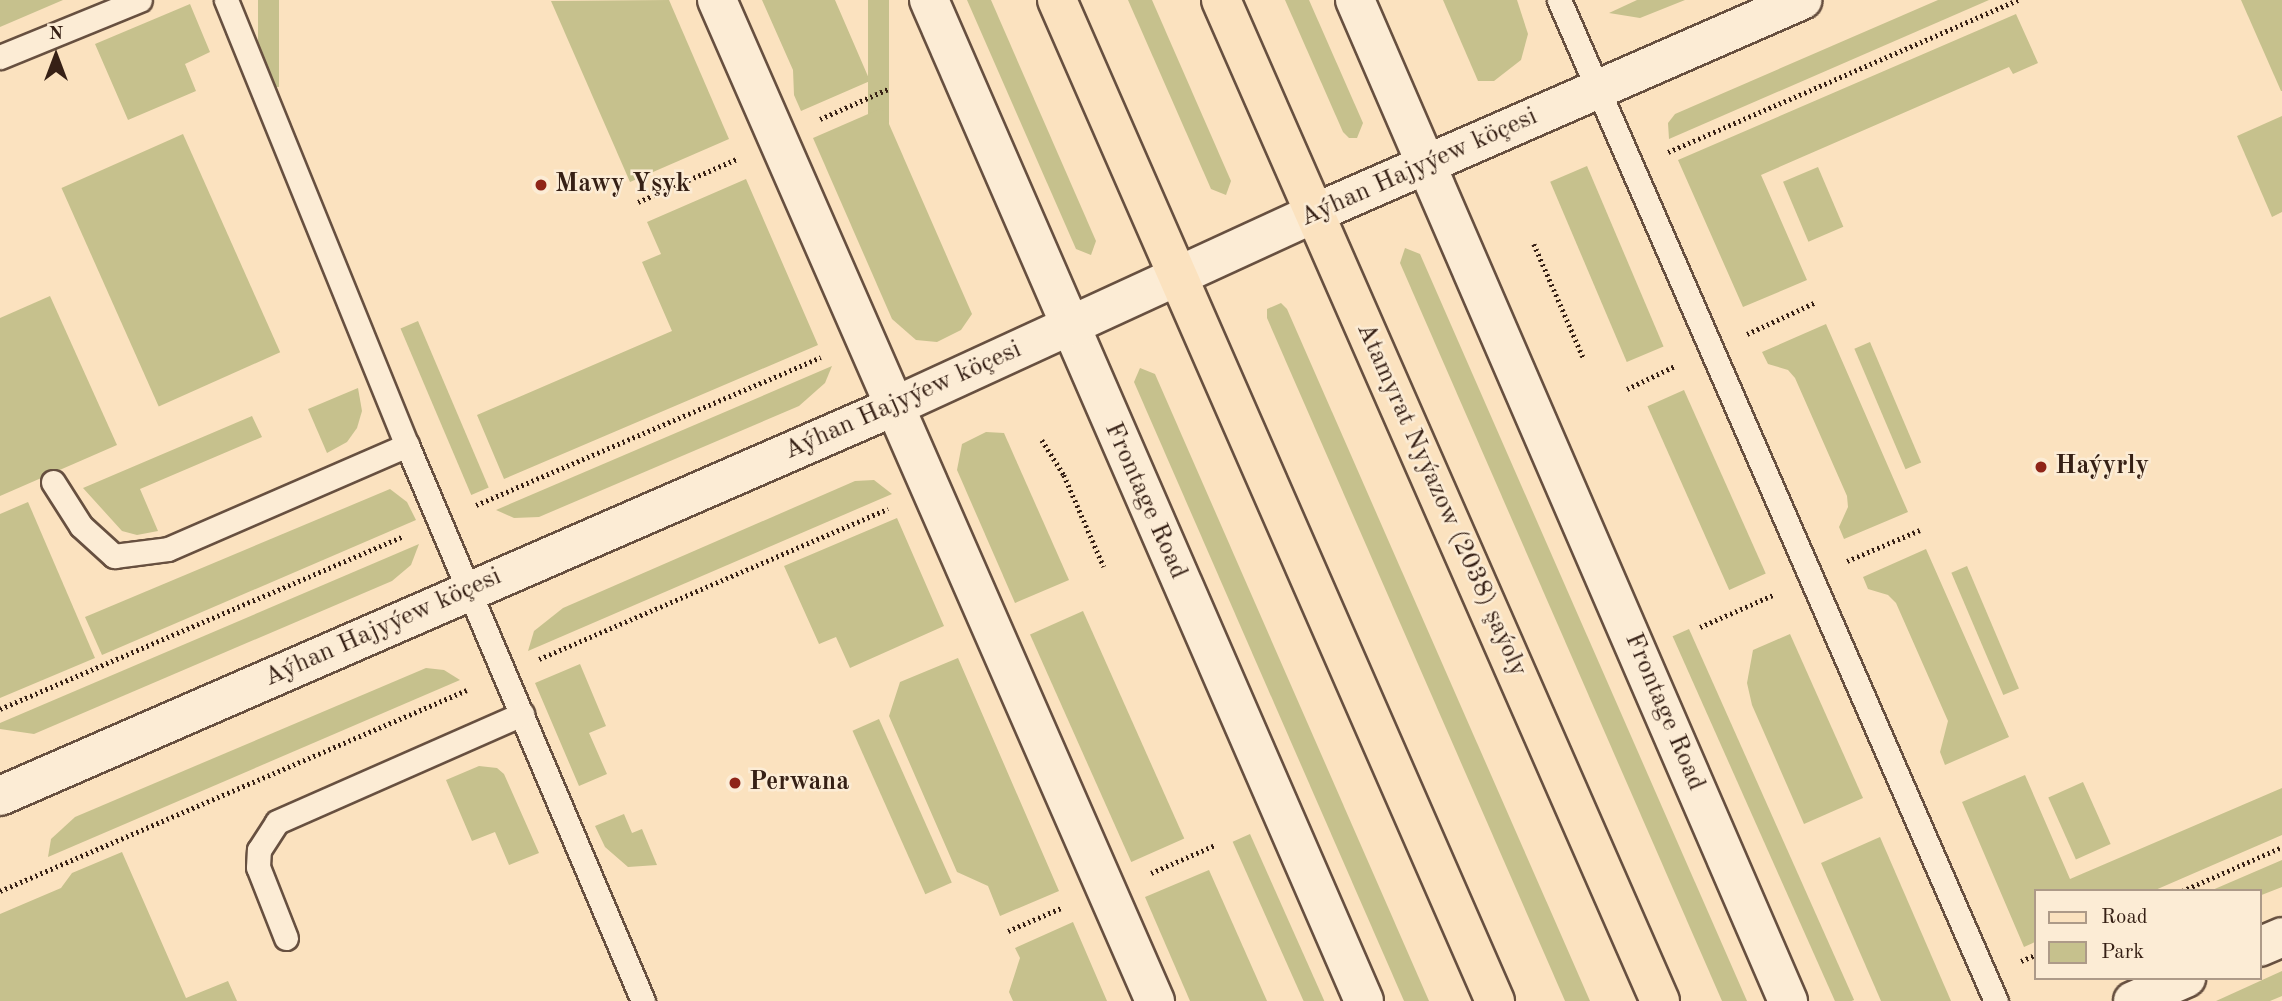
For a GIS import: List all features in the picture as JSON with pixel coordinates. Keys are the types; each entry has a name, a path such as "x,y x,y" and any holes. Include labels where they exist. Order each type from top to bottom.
{"main road":[{"path":"1057,0 1495,1001"},
{"name":"Atamyrat Nyýazow (2038) şaýoly","path":"1221,0 1660,1001"}],"street":[{"path":"717,0 1154,1001"},
{"name":"Frontage Road","path":"929,0 1364,1001"},
{"name":"Frontage Road","path":"1355,0 1429,165 1788,1001"},
{"name":"Aýhan Hajyýew köçesi","path":"0,796 893,407 1315,213 1802,0"},
{"path":"2261,946 2282,937"},
{"path":"2133,1001 2181,980"}],"lane":[{"path":"0,57 140,0"},
{"path":"226,0 407,445 643,1001"},
{"path":"1559,0 1996,1001"},
{"path":"53,482 81,526 114,556 169,549 407,445"},
{"path":"286,938 258,867 259,850 277,822 522,714"}],"path":[{"path":"1660,156 2018,0"},
{"path":"1534,244 1584,359"},
{"path":"1741,337 1816,302"},
{"path":"1627,389 1683,363"},
{"path":"1042,440 1064,475 1104,567"},
{"path":"0,891 895,506"},
{"path":"1842,564 1920,530"},
{"path":"1700,627 1783,591"},
{"path":"2187,889 2282,847"}],"green space":[{"path":"0,0 63,0 0,27"},
{"path":"258,0 279,0 279,87 258,87"},
{"path":"669,0 729,139 630,182 551,1"},
{"path":"762,0 835,0 870,81 801,111 794,95 793,70"},
{"path":"868,0 889,0 889,242 868,242"},
{"path":"967,0 991,0 1096,241 1091,255 1076,249"},
{"path":"1128,0 1152,0 1231,181 1226,195 1211,189"},
{"path":"1285,0 1309,0 1363,123 1357,138 1349,138 1343,132"},
{"path":"1443,0 1517,0 1528,34 1521,60 1494,81 1478,81"},
{"path":"1637,0 1685,0 1640,18 1609,13"},
{"path":"1938,0 1989,0 1669,139 1668,123 1675,114"},
{"path":"2241,0 2282,0 2282,91 2281,91"},
{"path":"190,4 210,52 185,64 196,91 128,120 95,44"},
{"path":"2016,14 2038,63 2013,74 2009,67 1761,175 1807,280 1743,307 1678,160"},
{"path":"882,108 972,314 961,330 937,342 916,340 892,319 813,138"},
{"path":"2282,116 2282,212 2272,217 2237,136"},
{"path":"183,134 280,352 159,406 61,188"},
{"path":"1587,166 1664,346 1627,362 1550,182"},
{"path":"1818,167 1843,227 1808,242 1783,182"},
{"path":"746,179 818,345 504,479 477,415 672,331 642,262 661,254 647,222"},
{"path":"1405,248 1420,254 1747,1001 1722,1001 1400,263"},
{"path":"50,296 117,445 0,496 0,318"},
{"path":"1281,303 1287,309 1590,1001 1565,1001 1267,318 1267,309"},
{"path":"418,321 489,488 471,495 401,328"},
{"path":"1826,324 1908,512 1844,539 1839,527 1848,507 1847,496 1795,378 1788,370 1768,364 1762,352"},
{"path":"1870,342 1921,463 1906,469 1854,349"},
{"path":"832,366 825,383 799,406 539,517 514,518 496,510"},
{"path":"1140,368 1155,374 1429,1001 1404,1001 1134,382"},
{"path":"358,388 362,411 357,428 347,442 327,453 308,409"},
{"path":"1684,390 1766,574 1729,590 1647,406"},
{"path":"252,416 262,437 140,489 158,531 137,535 122,531 83,488"},
{"path":"986,432 1004,433 1069,580 1015,603 957,470 962,444"},
{"path":"874,480 892,494 528,651 534,631 563,608 855,481"},
{"path":"390,489 407,502 416,520 102,655 85,617"},
{"path":"28,502 95,658 0,698 0,514"},
{"path":"897,518 944,626 850,668 836,637 819,644 784,566"},
{"path":"419,544 411,565 392,581 34,734 0,729 0,723"},
{"path":"1926,549 2009,737 1945,765 1940,752 1948,721 1896,603 1888,595 1868,589 1863,577"},
{"path":"1967,566 2019,688 2003,695 1951,573"},
{"path":"1083,611 1184,838 1131,862 1030,635"},
{"path":"1689,629 1854,1000 1835,1001 1673,636"},
{"path":"1790,634 1863,798 1804,824 1752,705 1747,683 1753,650"},
{"path":"958,658 1059,891 1000,916 988,886 957,872 889,716 900,682"},
{"path":"580,664 606,726 589,733 607,774 579,786 535,683"},
{"path":"426,668 444,670 460,680 48,857 51,839 75,817"},
{"path":"879,719 952,883 925,894 853,731"},
{"path":"479,766 497,768 504,774 539,853 509,865 495,832 472,841 446,780"},
{"path":"2025,775 2070,879 2282,788 2282,835 2158,889 2034,889 2034,942 2024,947 1962,802"},
{"path":"2083,782 2111,844 2076,860 2048,797"},
{"path":"624,814 632,833 642,829 657,865 628,867 605,847 595,826"},
{"path":"1250,834 1324,1001 1304,1001 1233,842"},
{"path":"1880,837 1951,1001 1881,1001 1821,863"},
{"path":"122,852 186,998 228,981 237,1001 0,1001 0,914 61,888 72,873"},
{"path":"2282,860 2282,887 2261,895 2261,889 2215,889"},
{"path":"1209,870 1267,1001 1190,1001 1145,897"},
{"path":"1073,922 1107,1001 1013,1001 1009,992 1020,958 1015,948"},
{"path":"2282,971 2282,996 2270,1001 2216,1001"}],"place":[{"name":"Mawy Yşyk","path":"541,185"},
{"name":"Haýyrly","path":"2041,467"},
{"name":"Perwana","path":"735,783"}]}
